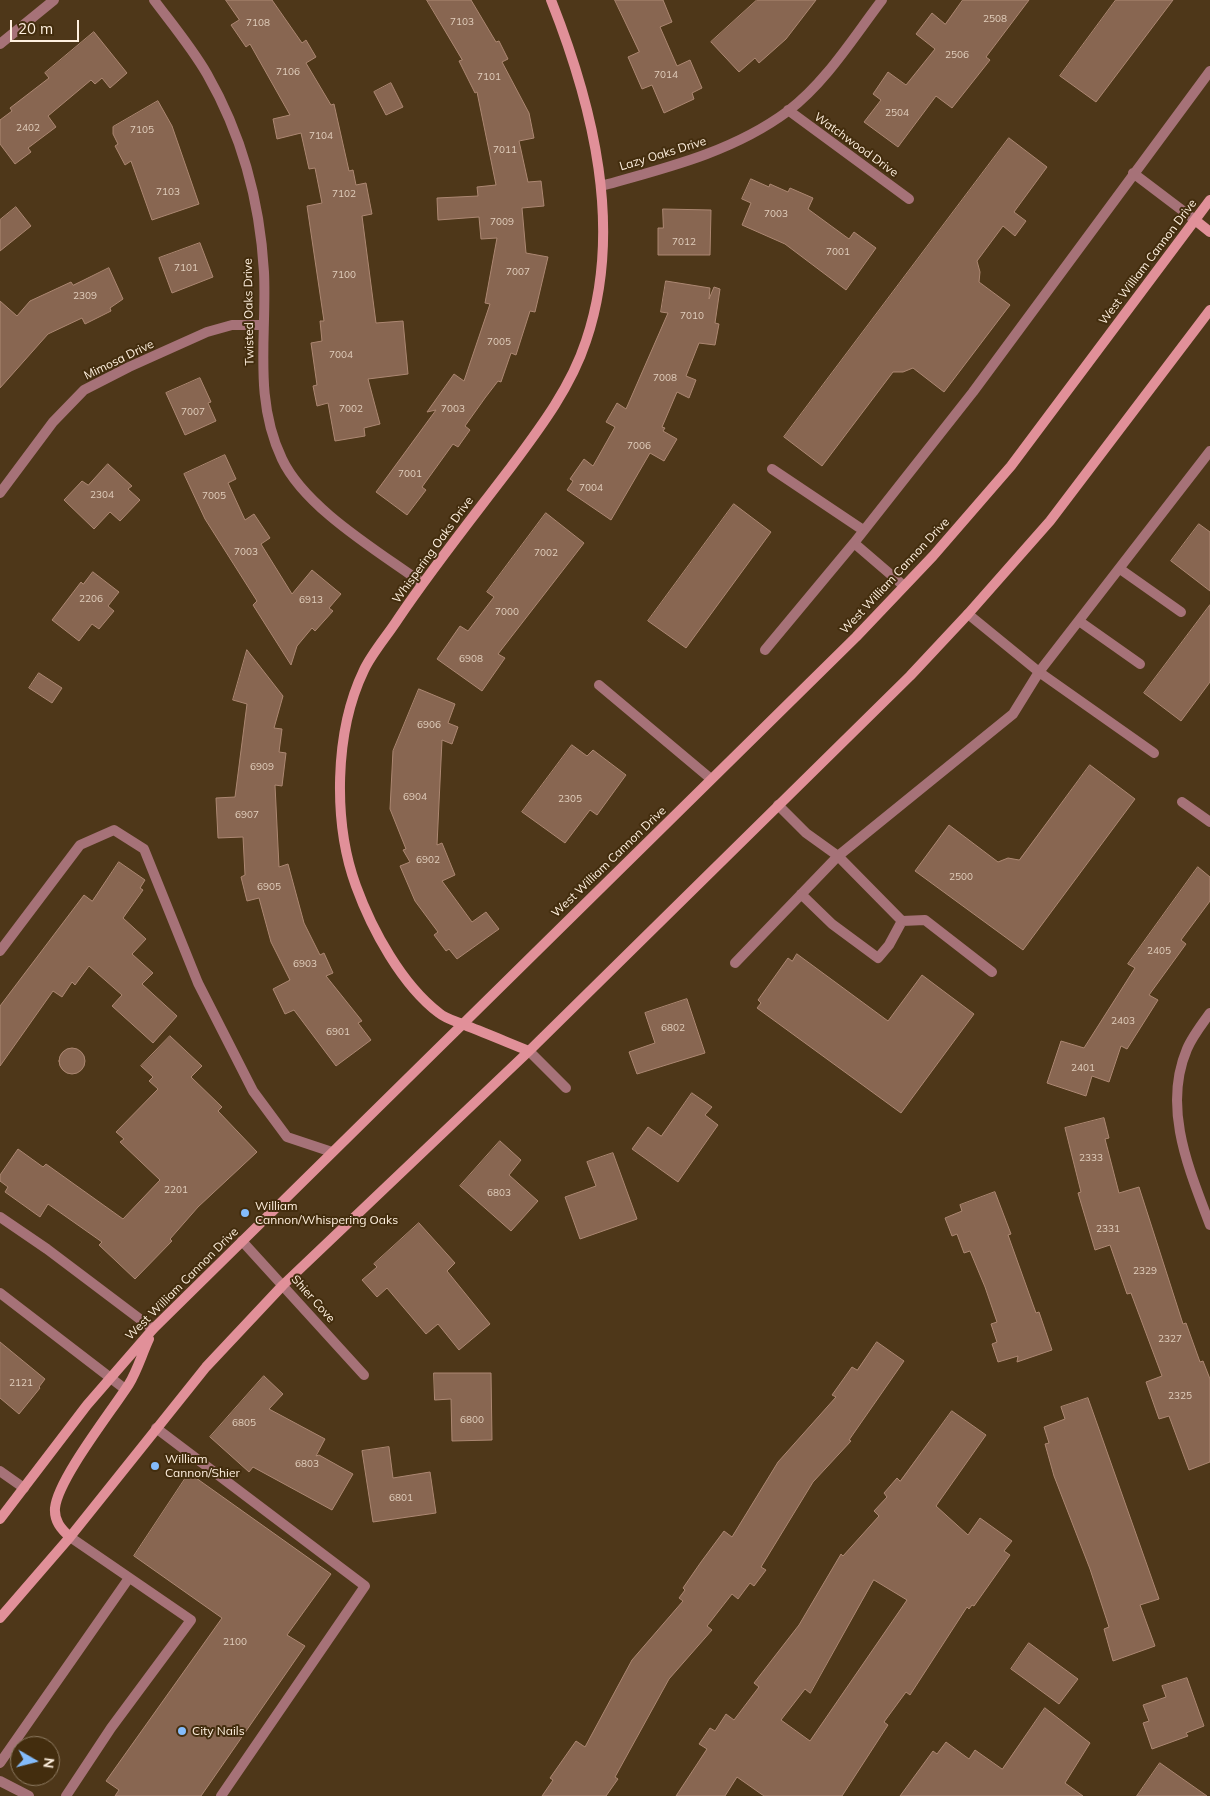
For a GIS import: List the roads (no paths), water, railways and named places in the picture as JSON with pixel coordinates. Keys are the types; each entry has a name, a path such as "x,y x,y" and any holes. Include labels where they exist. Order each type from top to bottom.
{"main road":[{"name":"Whispering Oaks Drive","path":"529,1051 440,1014 410,982 380,940 363,905 349,868 343,831 340,786 341,749 350,711 364,670 422,584 528,444 562,394 586,342 599,289 604,242 601,186 584,98 570,46 551,0"},
{"name":"West William Cannon Drive","path":"0,1519 110,1378 153,1329 856,637 904,586 1011,466 1210,200"},
{"path":"1195,220 1210,232"},
{"path":"0,1618 70,1537 206,1367 283,1285 529,1051 910,676 968,614 1050,521 1210,310"},
{"path":"70,1537 56,1521 55,1508 59,1494 86,1448 125,1389 153,1329"}],"street":[{"path":"0,44 54,0"},
{"name":"Twisted Oaks Drive","path":"154,0 207,74 232,123 250,174 264,272 262,372 266,418 282,460 301,489 334,518 422,584"},
{"name":"Lazy Oaks Drive","path":"601,186 697,159 744,137 788,110 826,74 882,0"},
{"path":"765,650 854,542 973,392 1210,71"},
{"name":"Watchwood Drive","path":"788,110 908,199"},
{"path":"1133,173 1195,220"},
{"name":"Mimosa Drive","path":"0,493 53,422 84,390 129,367 208,332 232,325 263,325"},
{"path":"735,963 838,856 1013,714 1039,672 1210,451"},
{"path":"772,469 863,530"},
{"path":"854,542 904,586"},
{"path":"1120,569 1181,612"},
{"path":"968,614 1039,672 1154,753"},
{"path":"1079,621 1140,664"},
{"path":"599,685 711,778"},
{"path":"1182,802 1210,822"},
{"path":"778,805 806,833 838,856 902,921 925,920 992,972"},
{"path":"0,951 61,867 80,845 114,830 144,849 198,983 253,1091 287,1137 332,1152"},
{"path":"801,894 832,924 878,958 889,945 902,921"},
{"path":"1210,1013 1187,1048 1179,1077 1176,1107 1188,1163 1210,1225"},
{"path":"529,1051 566,1088"},
{"path":"0,1217 47,1249 153,1329"},
{"name":"Shier Cove","path":"242,1241 364,1375"},
{"path":"0,1293 125,1389"},
{"path":"156,1428 365,1586 221,1796"},
{"path":"0,1471 24,1488"},
{"path":"66,1796 111,1728 191,1620 70,1537"},
{"path":"0,1763 129,1578"},
{"path":"0,1781 29,1796"}],"place":[{"name":"William Cannon/Whispering Oaks","path":"245,1213"},
{"name":"William Cannon/Shier","path":"155,1466"},
{"name":"City Nails","path":"182,1731"}]}
